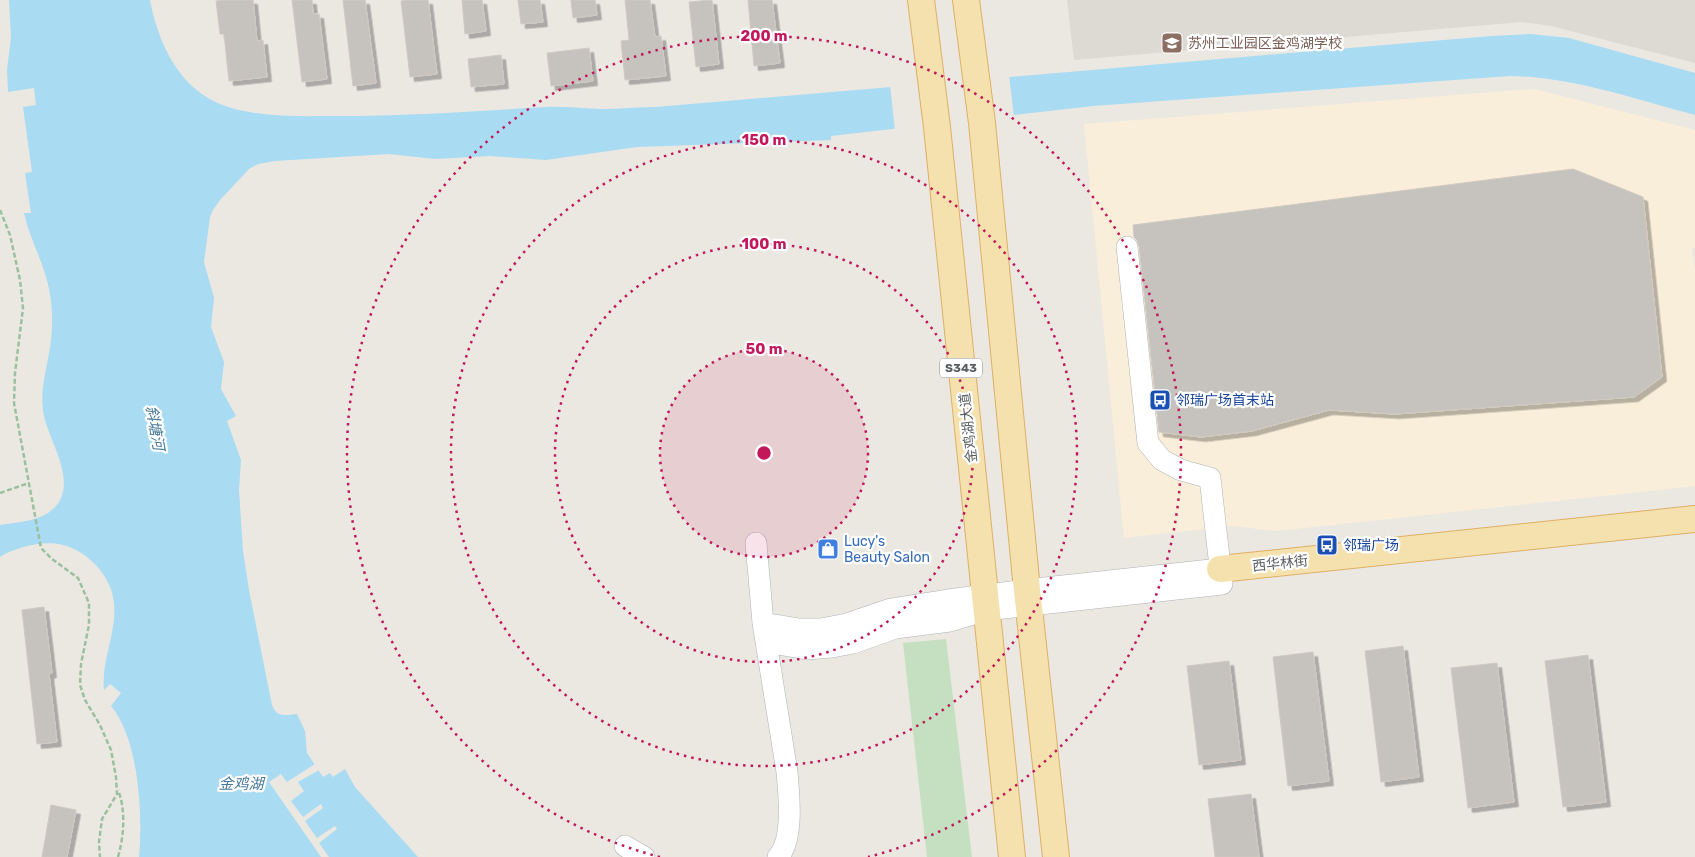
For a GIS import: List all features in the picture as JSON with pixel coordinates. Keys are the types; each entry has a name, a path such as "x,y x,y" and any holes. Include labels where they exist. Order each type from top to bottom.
{"main road":[{"name":"金鸡湖大道","path":"921,0 937,127 1012,857"},
{"path":"966,0 982,123 1028,597 1056,857"},
{"name":"西华林街","path":"1221,576 1695,519"},
{"name":"西华林街","path":"1221,576 1695,533"}],"street":[{"path":"1127,247 1148,443 1162,460 1181,470 1210,478 1221,576"},
{"path":"756,543 764,632 784,747 789,796 787,836 778,857"},
{"name":"西华林街","path":"764,632 807,649 832,647 895,628 950,621 985,602 1221,576"},
{"path":"625,846 644,857"}],"path":[{"path":"0,210 10,235 20,280 22,308 14,404 41,548 52,559 78,578 89,603 89,625 81,664 80,685 85,700 111,750 116,777 117,794 102,820 99,842 100,857"},
{"path":"0,493 29,483"},
{"path":"117,787 122,801 123,824 121,848 118,857"}],"shaded area":[{"name":"苏州工业园区金鸡湖学校","path":"1067,0 1695,0 1695,63 1551,26 1522,22 1074,60"},
{"name":"邻瑞广场","path":"1534,89 1695,130 1695,248 1692,249 1695,269 1695,486 1277,531 1232,526 1124,538 1084,124"}],"green space":[{"path":"946,639 972,857 927,857 903,643"}],"water":[{"path":"9,0 150,0 162,42 177,68 196,90 222,105 238,110 272,115 364,116 546,107 603,109 656,107 1531,34 1569,38 1695,73 1695,115 1557,80 1510,76 1093,106 831,136 831,140 637,147 546,160 490,156 435,159 389,154 275,161 258,164 249,169 213,210 210,217 204,262 214,298 211,327 224,362 221,389 236,416 227,421 241,460 239,490 243,551 272,705 279,714 297,714 305,731 307,753 323,777 330,773 333,777 345,769 355,787 418,857 139,857 139,800 133,757 128,738 111,706 121,693 110,684 104,690 105,668 114,614 114,603 109,584 90,559 63,545 48,543 31,545 6,553 0,557 0,525 32,520 48,513 59,502 64,480 62,468 45,422 42,403 52,333 50,296 47,279 24,213 31,213 25,173 32,172 23,107 36,105 34,88 8,92 7,69 11,38"}],"pier":[{"path":"1009,75 1014,117 895,131 890,85"},
{"path":"315,764 319,770 298,782 304,791 291,801 303,817 321,804 323,808 305,821 317,838 335,826 337,829 319,843 329,857 321,857 269,782 281,774 287,782"}],"building":[{"path":"253,0 257,41 263,40 267,77 229,81 224,34 220,34 216,1"},
{"path":"292,0 312,0 313,14 319,14 327,79 302,82"},
{"path":"343,0 365,0 376,83 353,86"},
{"path":"428,0 437,74 410,77 401,1"},
{"path":"462,0 482,0 486,31 465,34"},
{"path":"518,0 540,0 543,22 521,24"},
{"path":"571,0 595,0 597,15 573,18"},
{"path":"625,0 650,0 655,37 661,36 666,76 625,80 621,41 629,40"},
{"path":"712,0 719,64 696,67 689,2"},
{"path":"748,0 772,0 780,63 754,66"},
{"path":"589,48 593,81 551,86 547,53"},
{"path":"501,55 504,84 471,87 468,59"},
{"path":"1573,169 1643,197 1662,377 1634,397 1395,414 1329,410 1252,431 1201,437 1159,432 1139,246 1134,237 1133,225"},
{"path":"44,607 52,673 49,674 57,742 37,744 22,610"},
{"path":"1403,646 1419,777 1381,782 1365,651"},
{"path":"1313,652 1329,781 1288,786 1273,657"},
{"path":"1588,655 1606,802 1563,807 1545,661"},
{"path":"1229,661 1241,760 1199,765 1187,666"},
{"path":"1497,663 1514,802 1468,808 1451,668"},
{"path":"1251,794 1259,857 1215,857 1208,799"},
{"path":"51,805 76,810 67,857 42,857"}],"place":[{"name":"苏州工业园区金鸡湖学校","path":"1172,43"},
{"name":"邻瑞广场首末站","path":"1160,400"},
{"name":"邻瑞广场","path":"1327,545"},
{"name":"Lucy's Beauty Salon","path":"828,549"}],"water label":[{"name":"斜塘河","path":"155,428"},
{"name":"金鸡湖","path":"241,784"}]}
